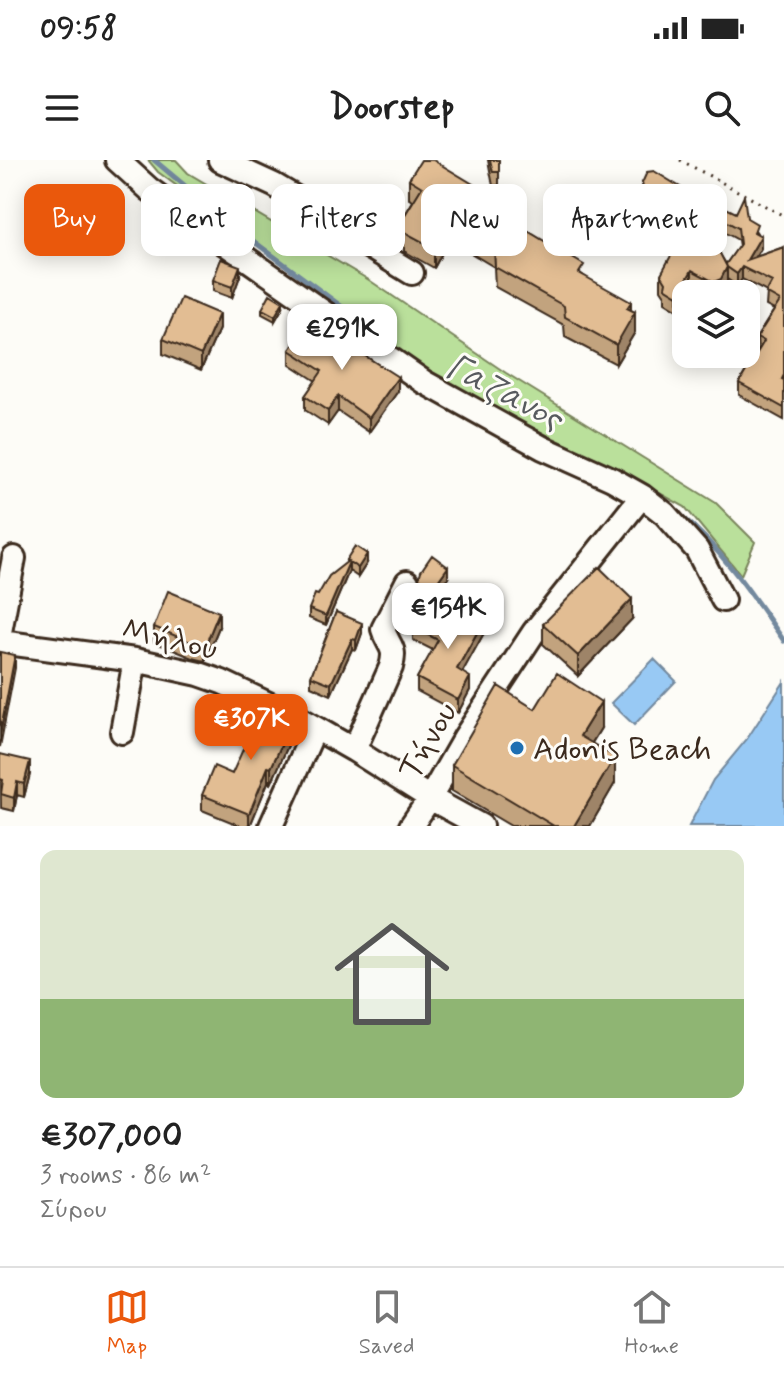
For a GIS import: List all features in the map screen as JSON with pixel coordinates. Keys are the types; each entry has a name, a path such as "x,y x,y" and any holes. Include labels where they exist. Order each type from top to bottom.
{"street":[{"path":"117,160 149,189 204,229 424,382 543,448 642,496 665,514 697,550 723,600"},
{"path":"220,160 274,185 412,273"},
{"name":"Τήνου","path":"411,826 534,632 642,496"},
{"path":"0,632 14,558"},
{"path":"354,750 391,667 395,654 383,629 407,582"},
{"name":"Μήλου","path":"0,642 135,660 222,682 315,728 481,826"},
{"path":"122,732 135,660"},
{"path":"271,826 315,728"}],"path":[{"path":"680,160 784,216"}],"green space":[{"path":"148,160 176,160 188,173 207,184 174,184"},
{"path":"255,213 271,222 271,256 255,244"},
{"path":"272,256 328,256 506,373 716,503 755,542 741,575 685,507 607,464 450,388"}],"water":[{"path":"654,659 676,681 634,725 611,703"},
{"path":"784,682 784,826 689,826 713,780 747,739"}],"building":[{"path":"421,160 433,160 473,184 421,186 409,179"},
{"path":"490,160 499,160 499,172 493,172"},
{"path":"654,171 675,184 642,184 647,172"},
{"path":"421,189 421,241 405,233 405,215"},
{"path":"744,196 747,218 757,224 754,232 761,236 747,260 784,247 784,408 739,383 748,368 760,368 760,348 764,341 760,339 760,332 780,301 766,293 772,282 742,267 737,274 727,267 740,244 738,228 727,222 727,208 736,213"},
{"path":"527,230 543,240 543,256 569,256 584,265 579,273 631,302 627,308 635,312 616,345 565,317 564,306 495,267 494,256 527,256"},
{"path":"671,256 721,256 727,267 719,280 710,280 692,270 686,280 672,280 672,291 665,287 666,282 661,274"},
{"path":"221,259 240,266 232,287 213,280"},
{"path":"270,294 283,302 275,316 262,309"},
{"path":"181,298 219,314 201,355 163,339"},
{"path":"309,320 398,377 369,418 338,396 328,411 305,396 322,371 290,350"},
{"path":"355,546 367,554 358,568 349,562 326,616 309,609 315,594 318,595 329,576 348,561"},
{"path":"432,555 448,567 433,588 419,578"},
{"path":"599,567 632,599 578,656 543,624"},
{"path":"168,591 219,612 205,646 154,627"},
{"path":"464,609 484,620 457,669 470,677 458,700 417,678 438,640 413,627 422,611 454,627"},
{"path":"336,612 362,623 331,684 311,676"},
{"path":"0,652 15,655 0,734"},
{"path":"557,673 601,702 580,736 615,757 574,826 554,826 452,765 498,686 535,709"},
{"path":"264,702 294,717 271,768 268,767 249,814 202,795 214,766 232,774"},
{"path":"0,754 30,761 24,784 17,782 14,798 1,794"}],"waterway":[{"name":"Γαζανος","path":"154,160 233,226 353,315 378,338"},
{"name":"Γαζανος","path":"679,514 723,558 784,641"}],"place":[{"name":"Adonis Beach","path":"517,748"}]}
